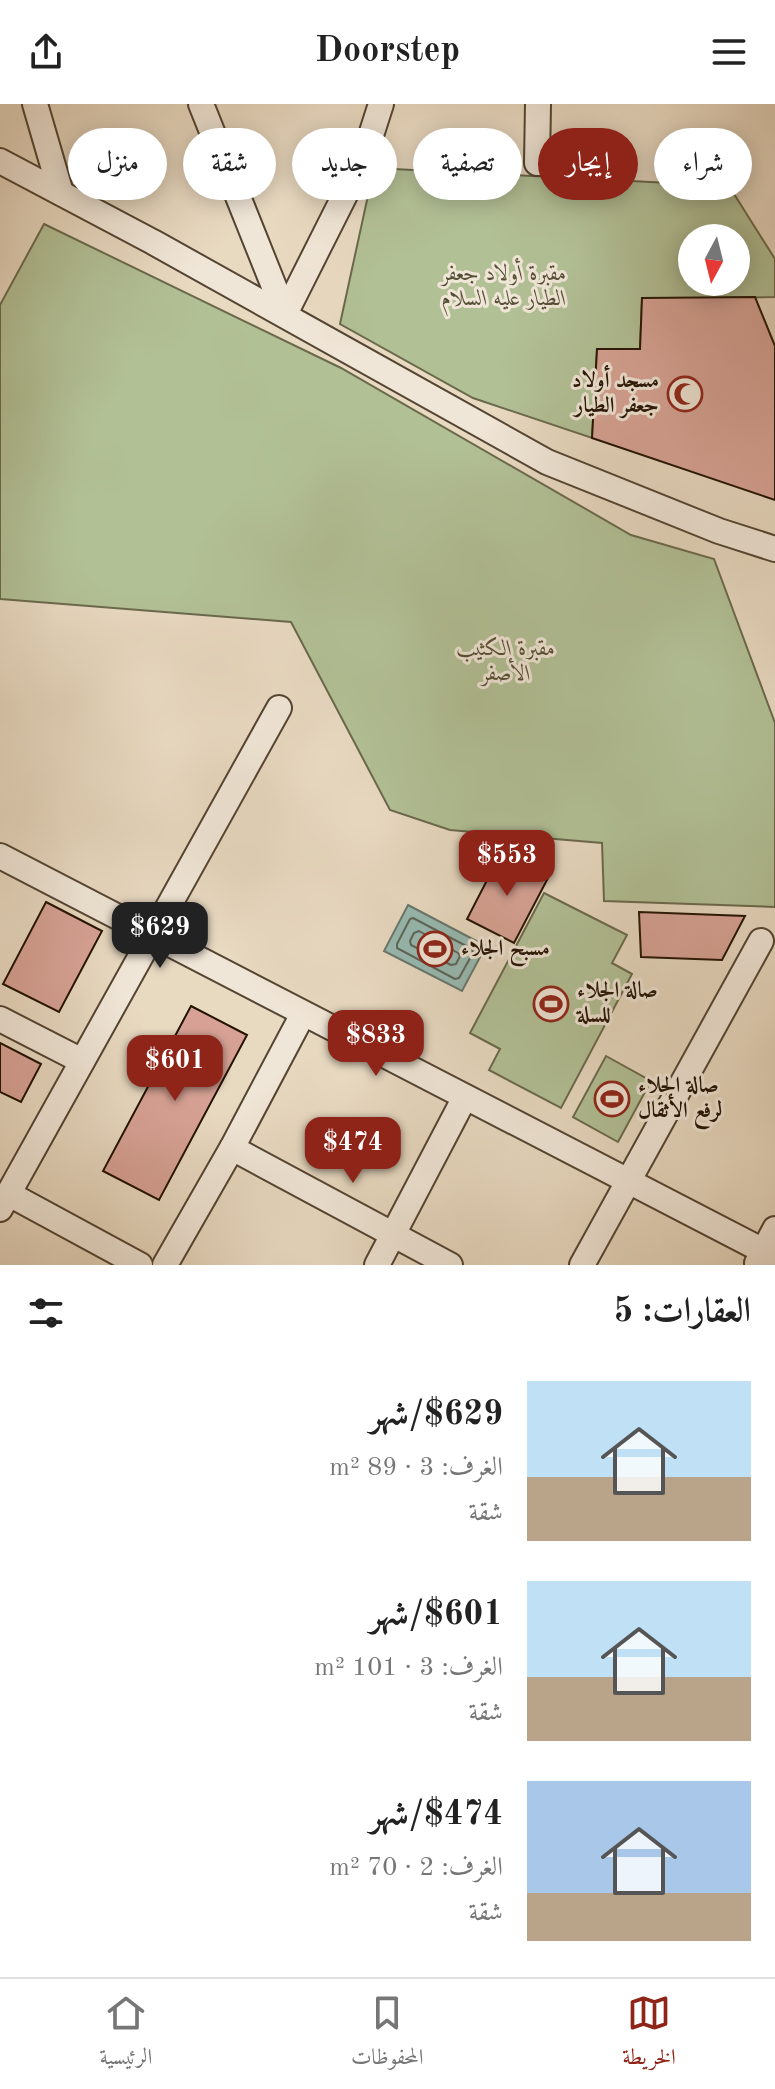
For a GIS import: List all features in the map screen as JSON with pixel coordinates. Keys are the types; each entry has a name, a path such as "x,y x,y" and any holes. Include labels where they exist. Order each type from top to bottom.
{"street":[{"path":"35,104 61,193"},
{"path":"201,104 285,314"},
{"path":"285,314 364,157 381,104"},
{"path":"537,163 538,104"},
{"path":"0,161 285,314 547,462 719,531 775,549"},
{"path":"140,1265 6,1189 82,1061 279,708"},
{"path":"0,856 767,1251"},
{"path":"582,1265 761,941"},
{"path":"165,1265 303,1014"},
{"path":"0,1019 82,1061"},
{"path":"377,1265 465,1097"},
{"path":"232,1148 450,1265"}],"green space":[{"name":"مقبرة أولاد جعفر الطيار عليه السلام","path":"397,169 413,170 413,200 522,200 522,176 538,176 538,200 638,200 638,181 654,182 654,200 738,200 775,259 775,297 642,299 640,349 597,350 592,438 473,398 340,324 367,200 397,200"},
{"name":"مقبرة الكثيب الأصفر","path":"44,224 341,368 631,535 714,559 775,723 775,907 604,901 602,843 450,830 390,810 291,622 0,599 0,305"},
{"name":"صالة الجلاء للسلة","path":"544,893 627,935 612,963 632,974 561,1108 489,1070 500,1049 470,1033"},
{"name":"صالة الجلاء لرفع الأثقال","path":"606,1056 651,1081 618,1142 573,1117"}],"water":[{"name":"مسبح الجلاء","path":"408,905 486,946 462,991 384,951"}],"building":[{"name":"مسجد أولاد جعفر الطيار","path":"755,297 775,346 775,500 592,438 597,349 640,349 642,298"},
{"path":"501,853 548,878 514,943 467,919"},
{"path":"46,902 102,931 59,1012 3,984"},
{"path":"639,912 745,916 722,960 641,957"},
{"path":"191,1006 247,1035 159,1200 103,1171"},
{"path":"0,1043 41,1064 21,1102 0,1092"}],"place":[{"name":"مسجد أولاد جعفر الطيار","path":"685,394"},
{"name":"مسبح الجلاء","path":"435,949"},
{"name":"صالة الجلاء للسلة","path":"551,1004"},
{"name":"صالة الجلاء لرفع الأثقال","path":"612,1099"}]}
